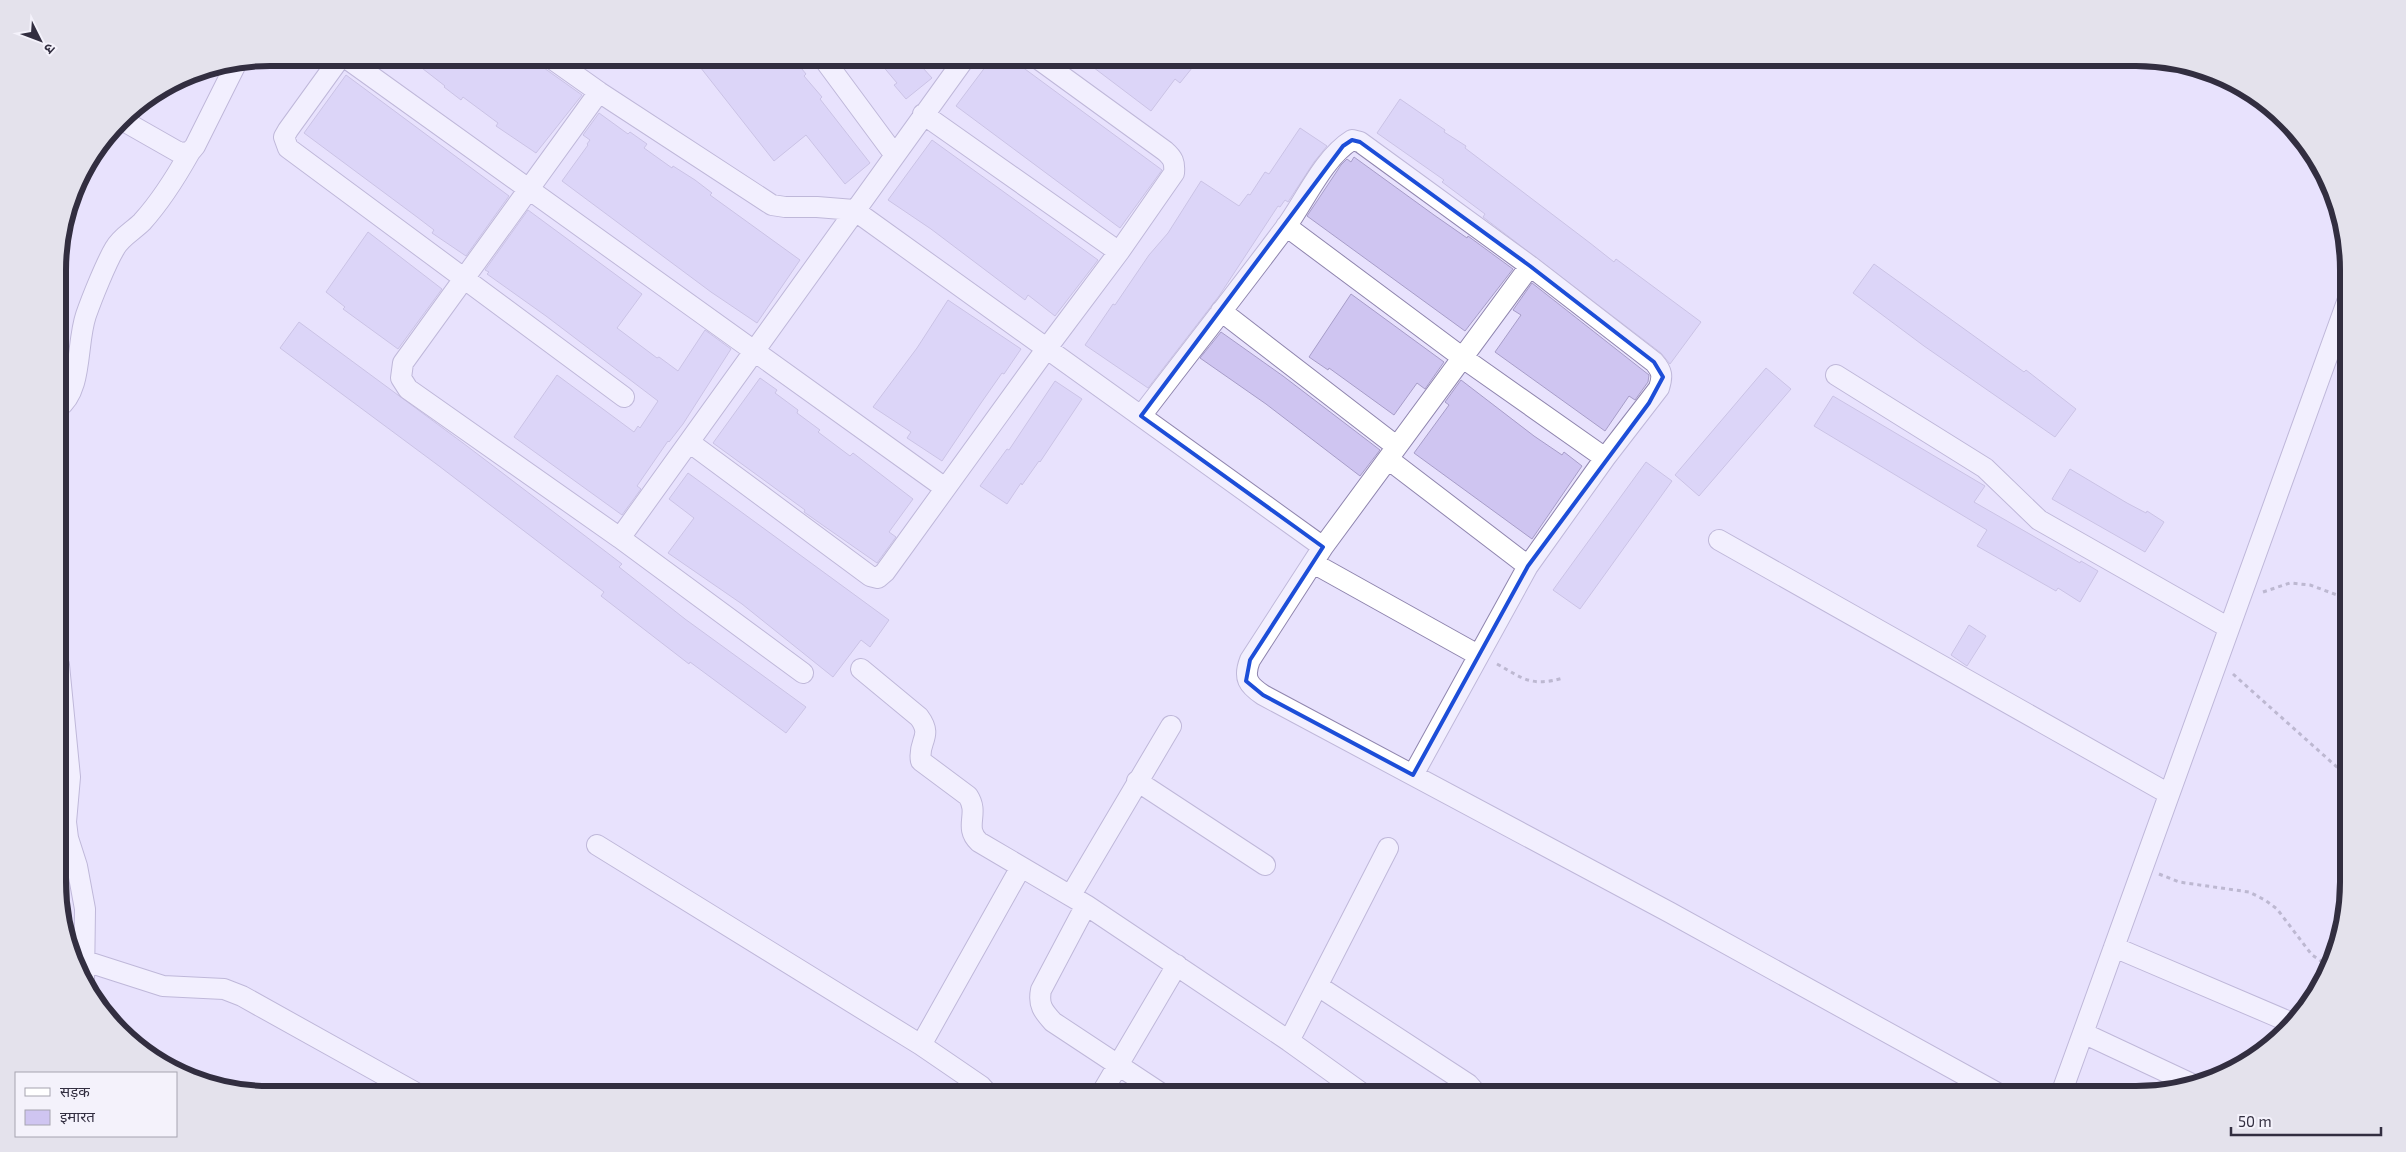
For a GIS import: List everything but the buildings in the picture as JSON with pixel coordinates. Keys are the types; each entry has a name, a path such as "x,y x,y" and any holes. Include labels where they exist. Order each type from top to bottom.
{"street":[{"path":"334,66 288,130 285,143 292,153 624,397"},
{"path":"357,66 945,488"},
{"path":"562,66 772,205 785,207 817,206 854,210 1141,416 1318,555 1478,655"},
{"path":"829,66 894,154"},
{"path":"620,538 752,351 959,66"},
{"path":"689,442 870,576 878,578 885,572 1165,189 1174,173 1174,164 1171,156 1048,66"},
{"path":"66,402 73,392 79,343 86,316 114,249 157,204 174,180 195,146 233,70"},
{"path":"599,92 403,363 401,378 408,389 620,538 803,673"},
{"path":"923,114 1119,252"},
{"path":"129,124 180,153 190,152"},
{"path":"1141,416 1286,226 1311,188 1343,146 1352,140 1360,142 1530,266 1660,368 1663,377 1659,388 1605,458 1528,566 1413,775"},
{"path":"1286,226 1463,358 1605,458"},
{"path":"1530,266 1318,555 1250,660 1246,671 1246,681 1263,696 1669,912 1985,1086"},
{"path":"1221,311 1528,566"},
{"path":"2064,1086 2340,321"},
{"path":"1836,374 1985,468 2038,520 2229,628"},
{"path":"1719,540 2169,794"},
{"path":"861,669 919,717 925,725 927,733 919,752 922,761 968,796 974,812 970,827 972,835 1021,868 1079,900 1289,1041 1352,1086"},
{"path":"1150,1086 1053,1022 1044,1013 1039,1002 1041,990 1079,900 1137,782 1171,726"},
{"path":"66,741 70,777 66,822 85,909 85,967"},
{"path":"1137,782 1265,865"},
{"path":"597,845 921,1045 981,1086"},
{"path":"1289,1041 1388,848"},
{"path":"921,1045 1021,868"},
{"path":"2114,947 2285,1021"},
{"path":"85,961 163,986 224,989 242,996 404,1086"},
{"path":"1106,1086 1177,965"},
{"path":"1318,986 1470,1086"},
{"path":"2083,1033 2184,1080"}],"path":[{"path":"2239,601 2290,584 2310,585 2340,596"},
{"path":"1478,655 1533,683 1546,683 1563,678"},
{"path":"2217,660 2340,769"},
{"path":"2142,868 2179,882 2249,892 2257,896 2277,909 2312,955 2323,963"}],"highlighted area":[{"path":"1352,140 1360,142 1530,266 1654,362 1663,377 1649,403 1528,566 1413,775 1263,695 1246,681 1250,660 1323,547 1141,416 1343,146"}]}
